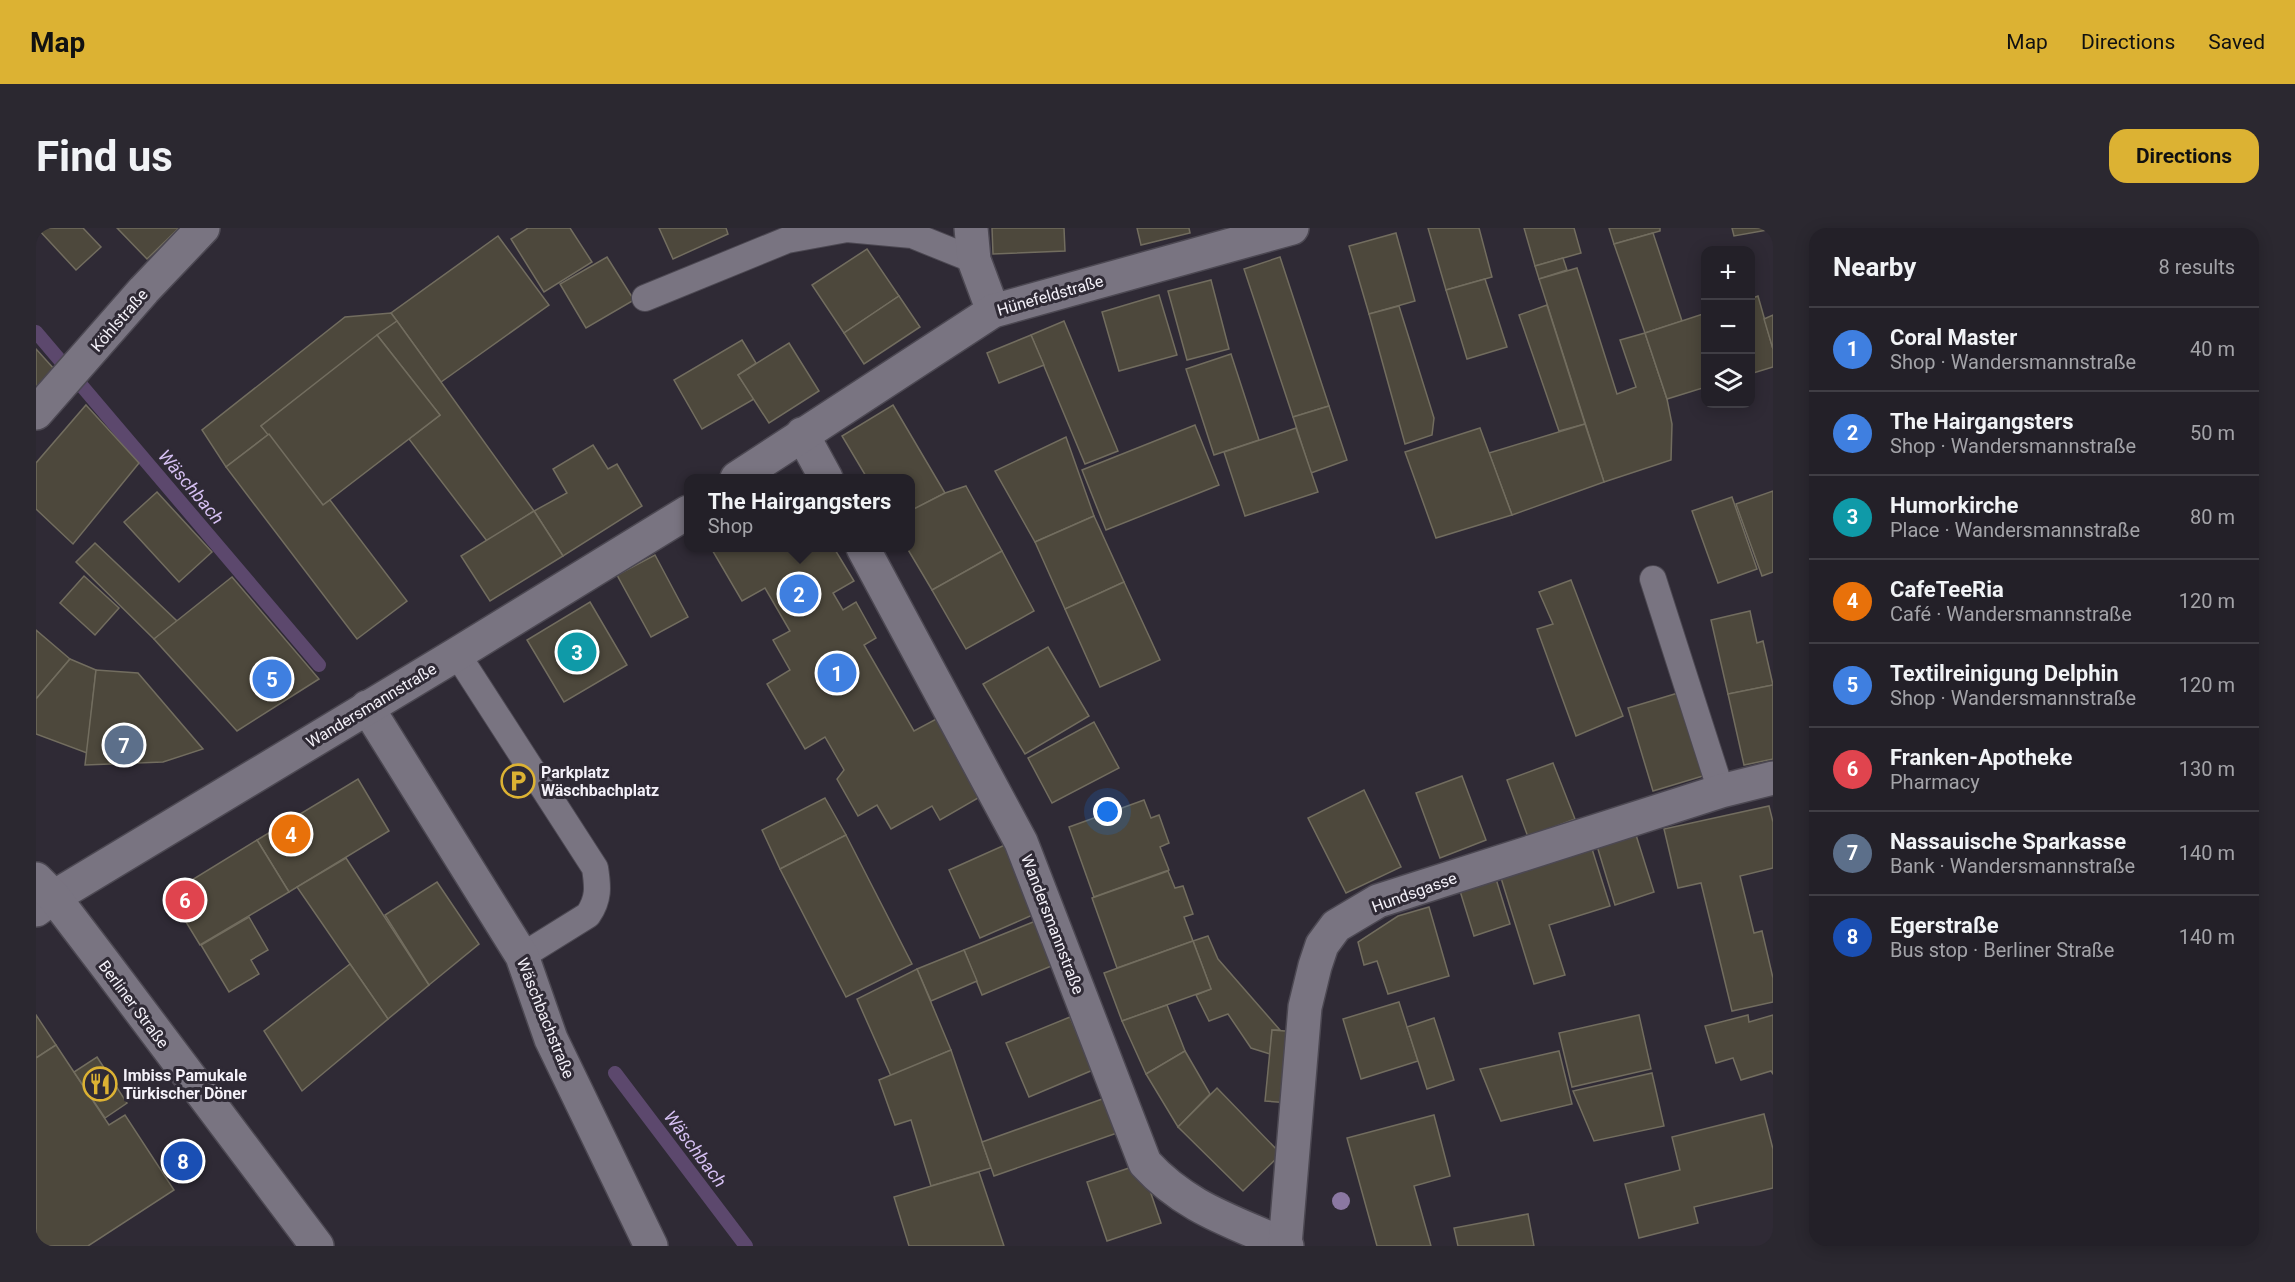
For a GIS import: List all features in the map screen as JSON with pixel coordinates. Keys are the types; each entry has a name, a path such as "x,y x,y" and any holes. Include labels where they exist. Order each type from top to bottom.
{"street":[{"name":"Köhlstraße","path":"43,405 144,290 203,228"},
{"name":"Hünefeldstraße","path":"802,434 993,311 1292,228"},
{"path":"972,244 993,311"},
{"path":"743,474 802,434 824,474"},
{"name":"Wandersmannstraße","path":"42,895 457,654 684,514"},
{"name":"Wandersmannstraße","path":"865,552 1021,842 1145,1162 1160,1178 1211,1214 1286,1246"},
{"name":"Wäschbachstraße","path":"367,707 522,956 551,1039 651,1246"},
{"name":"Hundsgasse","path":"1286,1246 1305,1007 1322,945 1336,926 1378,902 1721,791 1773,778"},
{"name":"Berliner Straße","path":"42,895 317,1246"}],"lane":[{"path":"645,298 787,240 847,229 972,244"},
{"path":"1653,579 1721,791"},
{"path":"457,654 595,868 598,889 595,905 588,915 522,956"}],"building":[{"path":"37,228 83,228 101,247 76,270"},
{"path":"117,228 179,228 147,259"},
{"path":"528,228 570,228 592,262 544,292 511,239"},
{"path":"659,228 726,228 728,234 673,259"},
{"path":"992,228 1064,228 1065,251 993,254"},
{"path":"1137,228 1189,228 1190,233 1141,245"},
{"path":"1428,228 1479,228 1492,277 1446,290"},
{"path":"1524,228 1574,228 1581,253 1535,266"},
{"path":"1609,228 1660,228 1660,231 1614,244"},
{"path":"1732,228 1773,228 1773,229 1734,236"},
{"path":"1396,233 1415,301 1369,314 1349,246"},
{"path":"1653,233 1682,321 1645,333 1614,244"},
{"path":"498,236 549,305 441,382 391,313"},
{"path":"867,249 899,296 844,333 812,285"},
{"path":"607,257 634,300 586,328 560,284"},
{"path":"1280,257 1329,406 1293,417 1244,269"},
{"path":"1563,258 1567,270 1539,279 1535,266"},
{"path":"1577,268 1617,394 1636,387 1620,340 1645,333 1667,399 1672,424 1671,460 1604,482 1539,279"},
{"path":"1485,279 1507,347 1467,359 1446,290"},
{"path":"1211,280 1229,349 1187,360 1168,291"},
{"path":"1159,295 1177,355 1119,371 1102,312"},
{"path":"899,296 920,327 864,364 844,333"},
{"path":"1758,296 1773,349 1773,367 1755,372 1755,300"},
{"path":"1547,305 1585,424 1559,431 1519,315"},
{"path":"1399,306 1434,418 1432,435 1405,444 1369,314"},
{"path":"391,313 397,321 261,426 269,434 226,467 202,430 345,317"},
{"path":"1701,315 1701,389 1667,399 1645,333"},
{"path":"1773,315 1773,349 1764,319"},
{"path":"397,321 534,511 487,541 409,439 440,415 377,335"},
{"path":"1064,321 1118,451 1085,464 1031,335"},
{"path":"377,335 440,415 323,505 261,426"},
{"path":"1031,335 1044,365 999,383 987,353"},
{"path":"742,340 756,363 738,375 754,399 702,429 674,380"},
{"path":"789,343 819,391 769,423 738,375"},
{"path":"36,349 55,370 36,390"},
{"path":"1231,354 1259,440 1214,455 1186,369"},
{"path":"86,405 139,463 73,544 36,509 36,463"},
{"path":"893,405 945,493 915,508 915,474 865,474 842,436"},
{"path":"1329,406 1347,460 1311,473 1293,417"},
{"path":"1585,424 1604,482 1512,515 1489,453"},
{"path":"1195,425 1219,485 1106,530 1082,470"},
{"path":"1296,428 1318,492 1245,516 1224,452"},
{"path":"1480,428 1512,515 1436,538 1405,452"},
{"path":"269,434 323,505 330,500 407,601 357,639 226,467"},
{"path":"1066,437 1094,516 1035,542 995,471"},
{"path":"593,445 608,469 617,464 642,506 563,556 534,511 567,493 553,469"},
{"path":"966,486 1002,551 932,590 909,552 915,552 915,508 945,493"},
{"path":"1773,491 1773,572 1762,576 1736,504"},
{"path":"157,492 212,552 179,582 124,522"},
{"path":"1732,497 1757,569 1718,583 1692,511"},
{"path":"534,511 563,556 490,601 461,556"},
{"path":"1094,516 1124,582 1065,609 1035,542"},
{"path":"95,543 177,621 154,639 76,562"},
{"path":"1002,551 1034,611 966,649 932,590"},
{"path":"713,552 836,552 854,581 833,593 843,610 856,602 876,638 864,645 914,731 940,717 985,794 940,820 932,806 891,829 877,805 858,816 837,779 844,770 825,737 805,749 767,684 790,670 773,640 790,631 765,588 742,601"},
{"path":"655,555 688,617 651,637 617,575"},
{"path":"84,576 119,608 95,635 60,603"},
{"path":"232,577 319,679 237,731 154,639"},
{"path":"1571,580 1623,716 1576,736 1537,629 1553,624 1539,592"},
{"path":"1124,582 1160,660 1100,687 1065,609"},
{"path":"590,602 627,665 564,702 527,640"},
{"path":"1750,611 1757,643 1763,641 1773,685 1728,694 1711,620"},
{"path":"36,630 70,659 36,699"},
{"path":"1048,647 1089,716 1025,754 983,684"},
{"path":"70,659 96,670 87,753 36,734 36,699"},
{"path":"96,670 138,673 203,749 163,762 85,765"},
{"path":"1773,685 1773,759 1744,765 1728,694"},
{"path":"1678,693 1703,776 1653,791 1628,708"},
{"path":"1094,722 1119,768 1052,803 1028,758"},
{"path":"1553,763 1575,819 1528,837 1507,780"},
{"path":"1462,776 1486,840 1440,858 1416,793"},
{"path":"358,779 389,831 289,892 257,840"},
{"path":"1364,790 1401,867 1346,893 1308,818"},
{"path":"825,798 846,835 780,869 762,830"},
{"path":"1144,800 1151,818 1159,815 1169,843 1160,847 1169,870 1094,897 1069,827"},
{"path":"1769,806 1773,822 1773,868 1740,876 1754,933 1762,931 1773,978 1773,1002 1732,1011 1701,883 1678,888 1664,829"},
{"path":"846,835 912,964 846,997 780,869"},
{"path":"1636,835 1654,892 1615,905 1597,846"},
{"path":"257,840 289,892 200,945 169,894"},
{"path":"1007,844 1037,913 980,938 949,870"},
{"path":"1592,849 1610,906 1549,925 1565,975 1534,984 1501,878"},
{"path":"346,858 429,985 388,1019 297,887"},
{"path":"1168,871 1175,888 1183,886 1193,914 1184,917 1193,941 1117,968 1092,898"},
{"path":"1496,879 1510,924 1474,936 1460,891"},
{"path":"437,882 479,944 429,985 385,915"},
{"path":"1429,907 1449,976 1388,994 1377,961 1364,965 1358,942 1398,916"},
{"path":"249,917 268,950 251,960 259,974 229,992 201,945"},
{"path":"1038,920 1056,964 982,995 964,950"},
{"path":"1208,936 1218,959 1280,1030 1272,1030 1270,1054 1251,1048 1228,1014 1209,1021 1196,995 1211,989 1193,941"},
{"path":"1193,941 1211,989 1122,1021 1104,973"},
{"path":"964,950 977,981 931,1001 917,969"},
{"path":"350,964 388,1019 302,1091 264,1031"},
{"path":"917,969 951,1050 891,1076 857,999"},
{"path":"1399,1002 1418,1061 1361,1079 1343,1019"},
{"path":"1167,1005 1185,1051 1146,1074 1122,1021"},
{"path":"36,1015 56,1045 36,1058"},
{"path":"1639,1015 1651,1069 1572,1087 1559,1033"},
{"path":"1748,1015 1749,1022 1773,1015 1773,1074 1771,1071 1741,1080 1733,1058 1716,1063 1705,1026"},
{"path":"1070,1017 1093,1070 1029,1097 1006,1043"},
{"path":"1434,1018 1454,1080 1427,1089 1407,1027"},
{"path":"1272,1030 1298,1032 1290,1103 1265,1101"},
{"path":"56,1045 109,1125 125,1115 174,1190 88,1246 40,1246 36,1240 36,1058"},
{"path":"951,1050 991,1168 931,1186 911,1120 895,1125 879,1080"},
{"path":"1185,1051 1210,1094 1178,1127 1146,1074"},
{"path":"1559,1051 1572,1104 1501,1121 1480,1069"},
{"path":"97,1057 127,1103 105,1118 74,1072"},
{"path":"1652,1073 1664,1126 1594,1141 1573,1091"},
{"path":"1217,1088 1281,1154 1243,1191 1178,1127"},
{"path":"1105,1098 1117,1133 994,1176 982,1142"},
{"path":"1764,1114 1773,1149 1773,1188 1694,1207 1698,1223 1639,1238 1625,1184 1680,1170 1672,1137"},
{"path":"1434,1115 1450,1176 1414,1186 1431,1246 1377,1246 1347,1138"},
{"path":"1141,1164 1161,1223 1107,1241 1087,1182"},
{"path":"979,1172 1004,1246 909,1246 894,1197"},
{"path":"1528,1214 1534,1246 1458,1246 1454,1228"}],"waterway":[{"name":"Wäschbach","path":"36,332 319,665"},
{"name":"Wäschbach","path":"615,1073 746,1246"}],"place":[{"name":"The Hairgangsters","path":"799,594"},
{"name":"Humorkirche","path":"577,652"},
{"name":"Coral Master","path":"837,673"},
{"name":"Textilreinigung Delphin","path":"272,679"},
{"name":"Nassauische Sparkasse","path":"124,745"},
{"name":"Parkplatz Wäschbachplatz","path":"518,781"},
{"name":"CafeTeeRia","path":"291,834"},
{"name":"Franken-Apotheke","path":"185,900"},
{"name":"Imbiss Pamukale Türkischer Döner","path":"100,1084"},
{"name":"Egerstraße","path":"183,1161"}]}
